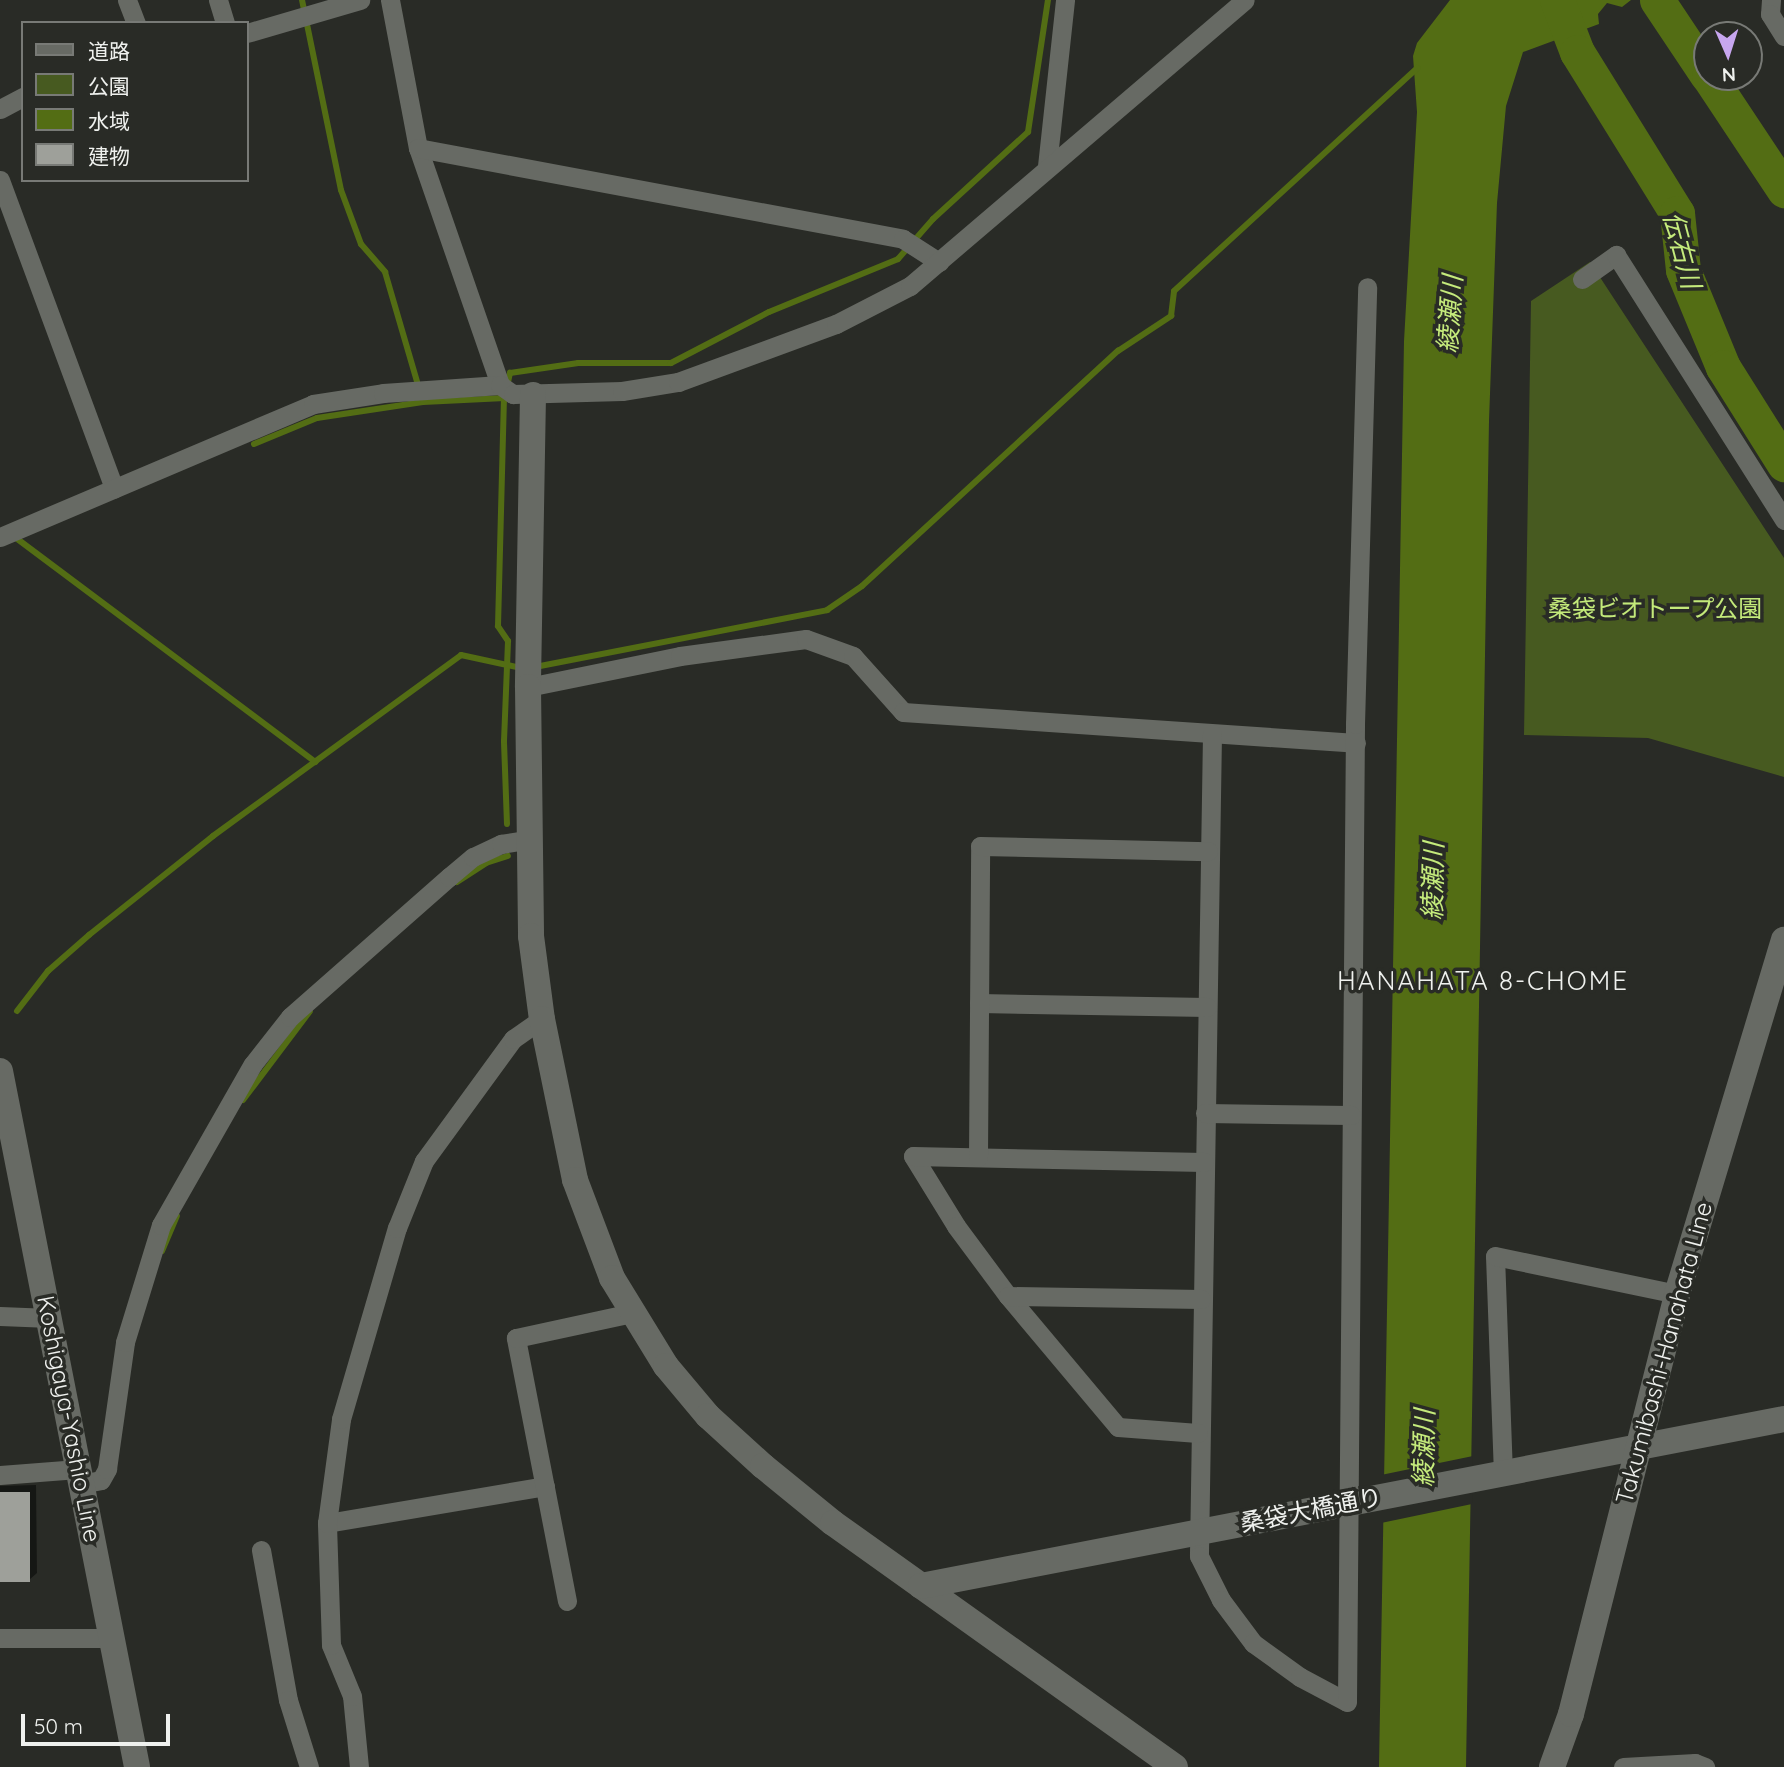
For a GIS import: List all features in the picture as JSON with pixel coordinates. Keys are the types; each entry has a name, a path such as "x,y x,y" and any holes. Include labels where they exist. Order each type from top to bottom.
{"street":[{"path":"127,0 135,21"},
{"path":"218,0 224,21"},
{"path":"248,33 360,0"},
{"path":"390,0 418,148 500,385 513,394 533,395 622,391 678,382 835,324 909,286 1245,0"},
{"path":"1047,166 1065,0"},
{"path":"1771,0 1770,14 1784,36"},
{"path":"0,109 21,98"},
{"path":"418,148 903,239 939,262"},
{"path":"0,180 114,489"},
{"path":"1582,279 1616,255 1784,520"},
{"path":"1212,734 1198,1433 1199,1556 1221,1600 1253,1643 1300,1677 1346,1702 1354,1502 1351,1115 1356,743 1367,287"},
{"path":"0,537 313,404 383,393 500,385"},
{"path":"533,395 527,840 531,936 542,1018 575,1180 593,1237 632,1312 666,1366 708,1416 833,1523 1175,1767"},
{"path":"528,687 680,656 806,639 853,656 903,712 1356,743"},
{"path":"0,1475 101,1480 107,1469 125,1342 161,1226 253,1064 290,1017 457,870 501,844 527,840"},
{"path":"978,1157 980,846 1209,851"},
{"name":"Takumibashi-Hanahata Line","path":"1552,1767 1571,1714 1677,1294 1784,940"},
{"path":"979,1003 1207,1007"},
{"path":"359,1767 352,1696 331,1646 327,1523 341,1419 393,1240 424,1161 513,1039 542,1018"},
{"name":"Koshigaya-Yashio Line","path":"0,1071 137,1767"},
{"path":"1205,1113 1351,1115"},
{"path":"1198,1433 1118,1427 1008,1296 956,1226 913,1156 1204,1162"},
{"path":"1496,1475 1495,1256 1677,1294"},
{"path":"1008,1296 1201,1299"},
{"path":"566,1601 516,1338 632,1312"},
{"path":"0,1316 50,1318"},
{"name":"桑袋大橋通り","path":"921,1586 1784,1419"},
{"path":"327,1523 545,1486"},
{"path":"261,1550 288,1700 309,1767"},
{"path":"0,1638 111,1638"},
{"path":"1623,1767 1695,1763 1705,1767"}],"green space":[{"name":"桑袋ビオトープ公園","path":"1590,262 1784,558 1784,777 1648,738 1524,735 1531,301"}],"water":[{"name":"綾瀬川","path":"1450,0 1631,0 1622,7 1607,3 1598,14 1599,24 1523,52 1506,106 1497,203 1489,421 1466,1767 1379,1767 1404,341 1417,112 1413,56 1417,43"}],"pier":[{"path":"1473,1456 1472,1504 1381,1523 1381,1475"}],"building":[{"path":"0,1492 30,1492 30,1582 0,1582"}],"waterway":[{"path":"302,0 341,190 361,244 385,272 423,402"},
{"path":"507,824 504,741 508,641 498,626 504,401 510,373 578,363 671,363 769,312 898,259 933,219 1028,132 1048,0"},
{"name":"伝右川","path":"1557,0 1577,52 1677,213 1683,270 1723,367 1784,464"},
{"path":"1657,0 1693,54"},
{"path":"535,667 827,610 862,586 1118,351 1171,316 1174,291 1417,68"},
{"path":"1718,91 1784,190"},
{"path":"254,444 317,418 423,402 505,398"},
{"path":"16,538 315,762"},
{"path":"17,1011 48,971 89,935 213,836 461,655 521,668"},
{"path":"457,882 486,863 508,856"},
{"path":"243,1100 310,1011"},
{"path":"162,1251 177,1216"}],"district":[{"name":"HANAHATA 8-CHOME","path":"1483,981"}]}
